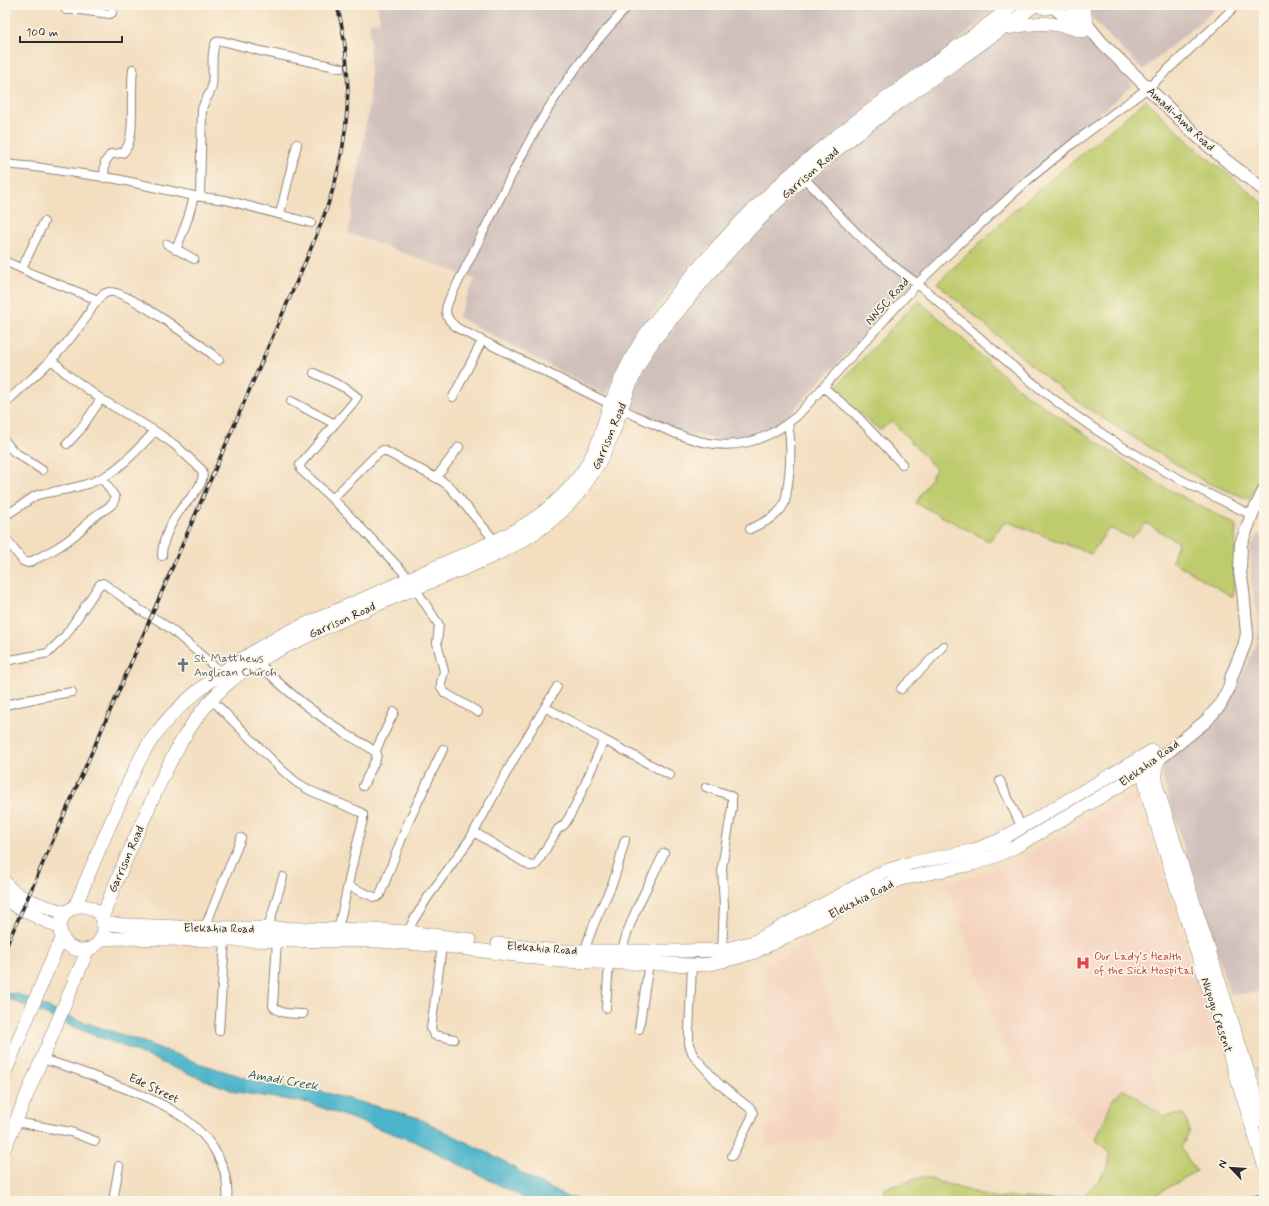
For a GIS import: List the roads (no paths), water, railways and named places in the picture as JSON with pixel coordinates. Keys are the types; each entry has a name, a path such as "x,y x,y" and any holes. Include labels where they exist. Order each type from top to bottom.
{"main road":[{"path":"1036,5 1046,8 1055,6"},
{"name":"Garrison Road","path":"103,922 119,873 165,772 192,724 224,687 271,653 413,584 517,530 544,512 568,490 587,464 616,407 650,346 703,280 758,220 803,177 850,139 1036,5"},
{"path":"1001,29 1040,22 1085,27 1082,5"},
{"name":"Garrison Road","path":"71,910 144,750 162,726 177,711 193,696 242,658 286,633 506,550 526,539 552,520 576,497 595,470 610,440 616,407 630,359 655,321 720,243 777,186 816,152 1009,7"},
{"name":"Elekahia Road","path":"103,922 205,927 338,929 408,932 556,951 722,950 754,942 868,879 888,870 911,863 972,851 1000,840 1126,766 1155,755"},
{"name":"Elekahia Road","path":"101,939 130,938 380,941 442,946 560,961 692,965 710,964 755,952 836,912 858,898 901,879 973,864 1016,847 1143,770 1155,755"},
{"name":"Nkpogu Cresent","path":"1155,755 1153,793 1264,1164"},
{"path":"1126,766 1133,766 1143,770"},
{"name":"Nkpogu Cresent","path":"1143,770 1153,793 1264,1122"},
{"path":"1124,782 1137,785 1153,793"},
{"path":"5,882 11,890 21,896 71,910"},
{"path":"5,897 10,902 61,933 67,944 73,948 80,950 88,949 97,944 101,939 104,929 103,922 99,914 91,908 80,906 71,910 63,917 61,933 55,952 5,1072"},
{"path":"5,1147 88,949"}],"street":[{"path":"66,10 80,10 110,14 112,13 113,5"},
{"name":"NNSC Road","path":"629,5 601,35 548,109 526,147 447,303 447,318 451,323 482,341 616,407 687,438 724,445 743,444 762,438 797,416 918,284 1028,180 1076,141 1148,88 1236,5"},
{"name":"Amadi-Ama Road","path":"1071,5 1085,27"},
{"name":"Amadi-Ama Road","path":"1055,6 1085,27 1224,159 1264,190"},
{"path":"176,250 197,196 202,109 203,103 212,86 214,49 216,42 222,41 260,51 341,68"},
{"path":"104,178 105,162 107,158 111,154 123,153 130,141 133,69"},
{"path":"280,214 297,144"},
{"path":"5,164 117,179 197,196 226,200 311,223"},
{"path":"803,177 880,254 918,284 1047,394 1111,439 1153,464 1192,486 1252,515"},
{"path":"22,268 44,222"},
{"path":"167,244 194,259"},
{"path":"5,261 98,300"},
{"path":"5,404 52,360 87,317 98,300 108,292 117,292 176,327 219,360"},
{"path":"453,397 482,341"},
{"path":"52,360 68,375 101,399 155,431 175,445 203,473 196,490 174,519 164,542 162,556"},
{"path":"314,373 356,396 355,401 302,462 300,465 301,470 332,499 413,584 439,625 437,643 444,671 441,687 445,692 478,712"},
{"path":"824,387 855,414 902,464"},
{"path":"67,444 80,430 101,399"},
{"path":"291,401 335,424"},
{"path":"750,529 776,516 783,508 791,458 791,440 788,423"},
{"path":"5,516 35,496 83,485 102,478 112,472 134,453 155,431"},
{"path":"5,441 13,451 42,470"},
{"path":"436,478 459,446"},
{"path":"332,499 383,450 450,487 495,541"},
{"path":"5,538 22,560 26,562 32,561 66,542 99,513 109,508 114,502 115,498 102,478"},
{"name":"Elekahia Road","path":"1155,755 1197,730 1220,705 1229,688 1232,675 1244,646 1247,628 1240,563 1241,544 1252,515 1264,491"},
{"path":"5,661 48,653 65,636 100,584 103,583 140,610 172,630 222,673"},
{"path":"901,689 943,646"},
{"path":"258,661 278,681 321,717 346,734 373,749 377,754 376,759 363,786"},
{"path":"408,932 428,897 474,832 514,759 557,687"},
{"path":"5,705 72,692"},
{"path":"212,700 296,782 317,794 362,813 364,816 338,929"},
{"path":"545,707 670,775"},
{"path":"375,752 394,712"},
{"path":"474,832 530,866 536,865 558,829 564,825 568,819 579,798 604,740"},
{"path":"348,886 374,897 380,895 407,824 443,749"},
{"path":"1000,781 1022,828"},
{"path":"706,787 729,795 732,798 732,808 722,867 724,906 722,950"},
{"path":"205,927 241,838"},
{"path":"585,951 587,940 602,903 610,890 625,840"},
{"path":"622,951 624,941 636,910 664,853"},
{"path":"268,928 283,877"},
{"path":"219,1031 225,940"},
{"path":"277,940 273,1006 280,1012 302,1014"},
{"path":"442,946 431,1029 434,1035 454,1039"},
{"path":"606,1008 609,962"},
{"path":"639,1028 649,963"},
{"path":"692,965 689,1044 693,1055 719,1084 751,1109 753,1113 732,1156"},
{"name":"Ede Street","path":"41,1059 70,1067 138,1092 181,1114 204,1135 219,1158 225,1170 227,1201"},
{"path":"16,1122 71,1132 95,1141"},
{"path":"113,1201 118,1166"},
{"path":"1249,1201 1264,1198"}],"water":[{"path":"5,993 18,994 69,1017 141,1041 201,1064 256,1081 288,1088 311,1089 416,1117 502,1160 531,1179 565,1196 584,1201 530,1201 416,1142 309,1103 236,1092 76,1028 5,997"}],"railway":[{"path":"5,949 321,225 339,166 346,126 348,85 347,65 342,25 337,5"}],"place":[{"name":"St. Matthews Anglican Church","path":"183,665"},
{"name":"Our Lady's Health of the Sick Hospital","path":"1083,963"}],"water label":[{"name":"Amadi Creek","path":"283,1079"}]}
